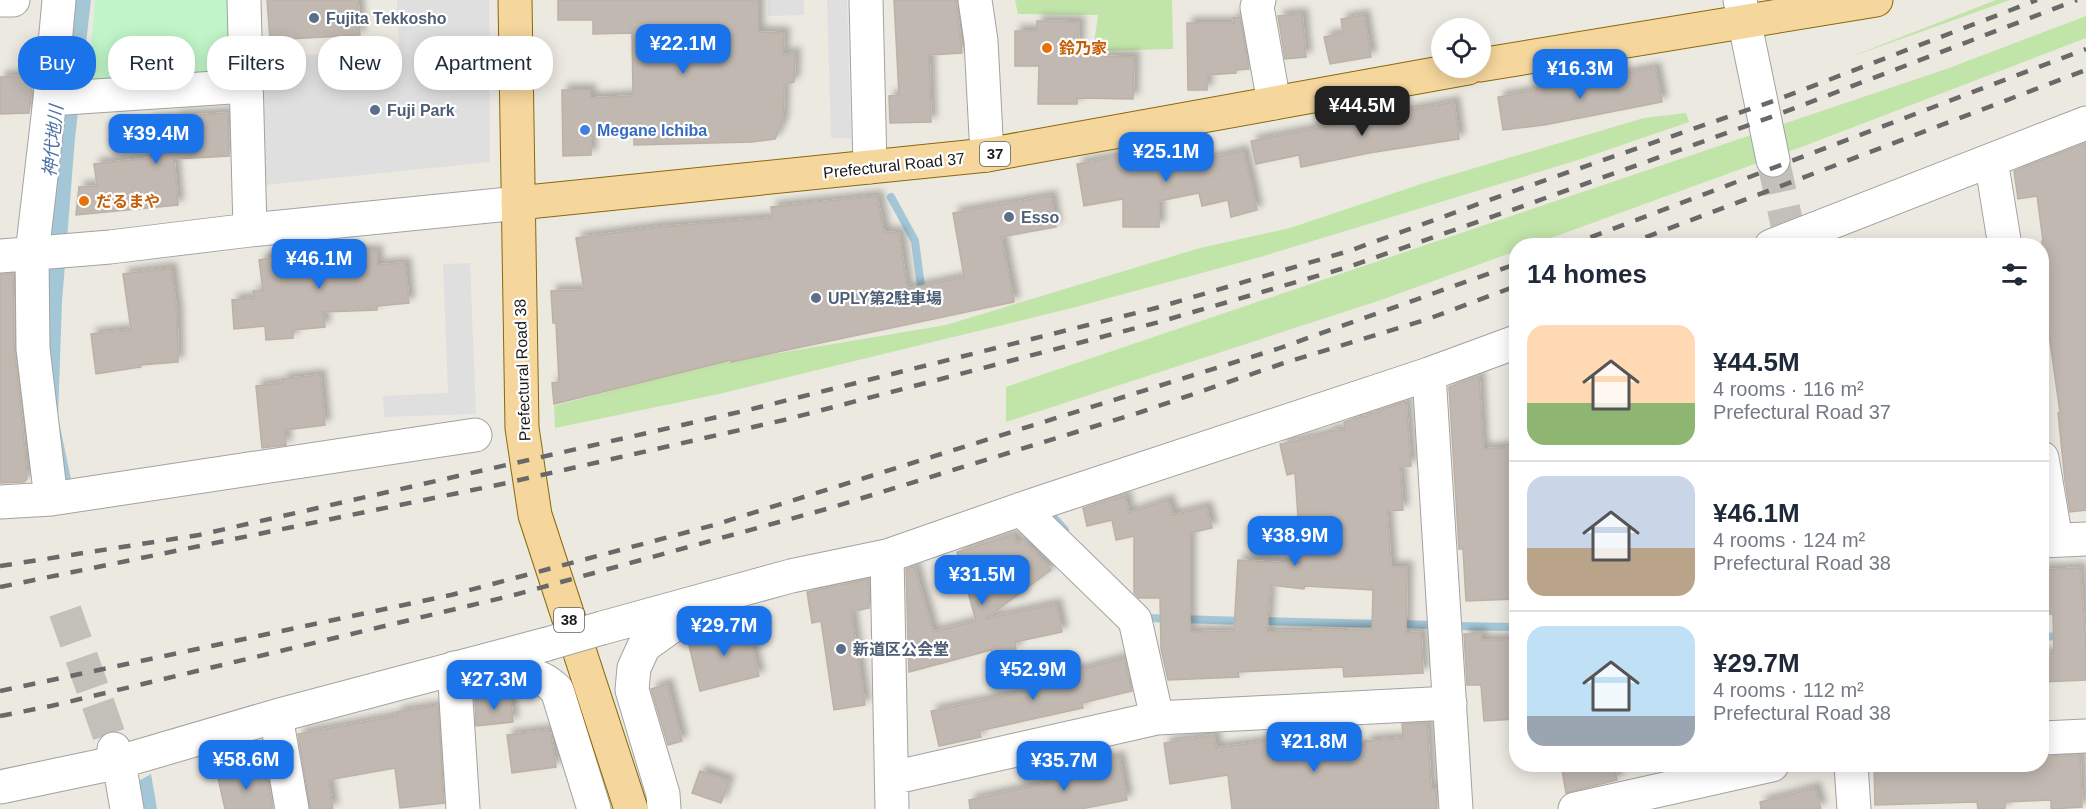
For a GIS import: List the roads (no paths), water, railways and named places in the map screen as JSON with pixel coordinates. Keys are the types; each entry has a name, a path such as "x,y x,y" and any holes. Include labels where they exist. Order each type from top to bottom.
{"main road":[{"path":"515,0 518,203"},
{"path":"1491,63 1742,10 1876,0"},
{"name":"Prefectural Road 37","path":"518,203 987,155 1431,75"},
{"name":"Prefectural Road 38","path":"518,203 522,428 535,515 631,809"}],"street":[{"path":"0,0 13,0"},
{"path":"51,499 33,349 32,254 52,99 58,0"},
{"path":"244,0 245,36"},
{"path":"866,0 870,167"},
{"path":"975,0 981,41 987,155"},
{"path":"1259,0 1257,7 1274,103"},
{"path":"1742,10 1773,160"},
{"path":"52,99 207,89"},
{"path":"246,90 250,230"},
{"path":"1788,238 2086,123"},
{"path":"1990,160 2004,238"},
{"path":"0,256 110,247 250,230 518,203"},
{"path":"0,787 116,755 276,716 455,677 547,644 602,628 791,576 887,556 1021,509 1429,374 1509,345"},
{"path":"1429,374 1456,809"},
{"path":"0,502 51,499 475,435"},
{"path":"2049,488 2061,540"},
{"path":"1021,509 1135,620 1157,718"},
{"path":"887,556 892,794 1157,718 1450,703"},
{"path":"664,809 663,794 632,690 634,668 644,645 672,626 780,596 791,576"},
{"path":"455,677 523,673 545,679 557,690 594,809"},
{"path":"455,677 463,809"},
{"path":"276,716 292,809"},
{"path":"2049,738 2086,736"},
{"path":"116,755 126,809"},
{"path":"1575,809 1653,788 1736,772"},
{"path":"1851,772 1854,809"}],"water":[{"path":"73,0 91,0 87,36 70,36"},
{"path":"64,90 81,90 62,302 58,417 72,484 57,487 44,301"},
{"path":"151,774 157,809 142,809 137,782"}],"waterway":[{"path":"891,197 915,241 922,294"},
{"path":"1047,510 1065,530"},
{"path":"1144,612 1150,618 1169,619"},
{"path":"1181,619 1244,621"},
{"path":"1259,621 1382,624"},
{"path":"1397,624 1436,625"},
{"path":"1451,626 1509,627"},
{"path":"2049,637 2064,636"}],"tunnel":[{"path":"1773,160 1787,224"},
{"path":"65,611 114,749"}],"railway":[{"path":"0,566 199,535 748,410 1156,308 1349,251 1779,99 2037,0"},
{"path":"0,587 502,484 784,420 1159,322 1348,267 1526,205 1774,116 2077,0"},
{"path":"1589,238 2086,49"},
{"path":"1644,238 2086,70"},
{"path":"0,691 451,595 714,525 1277,349 1509,266"},
{"path":"0,716 51,706 514,595 830,508 1141,412 1281,364 1428,319 1509,289"}],"place":[{"name":"Fujita Tekkosho","path":"314,18"},
{"name":"鈴乃家","path":"1047,48"},
{"name":"Fuji Park","path":"375,110"},
{"name":"Megane Ichiba","path":"585,130"},
{"name":"だるまや","path":"84,201"},
{"name":"Esso","path":"1009,217"},
{"name":"UPLY第2駐車場","path":"816,298"},
{"name":"新道区公会堂","path":"841,649"}],"water label":[{"name":"神代地川","path":"53,141"}]}
